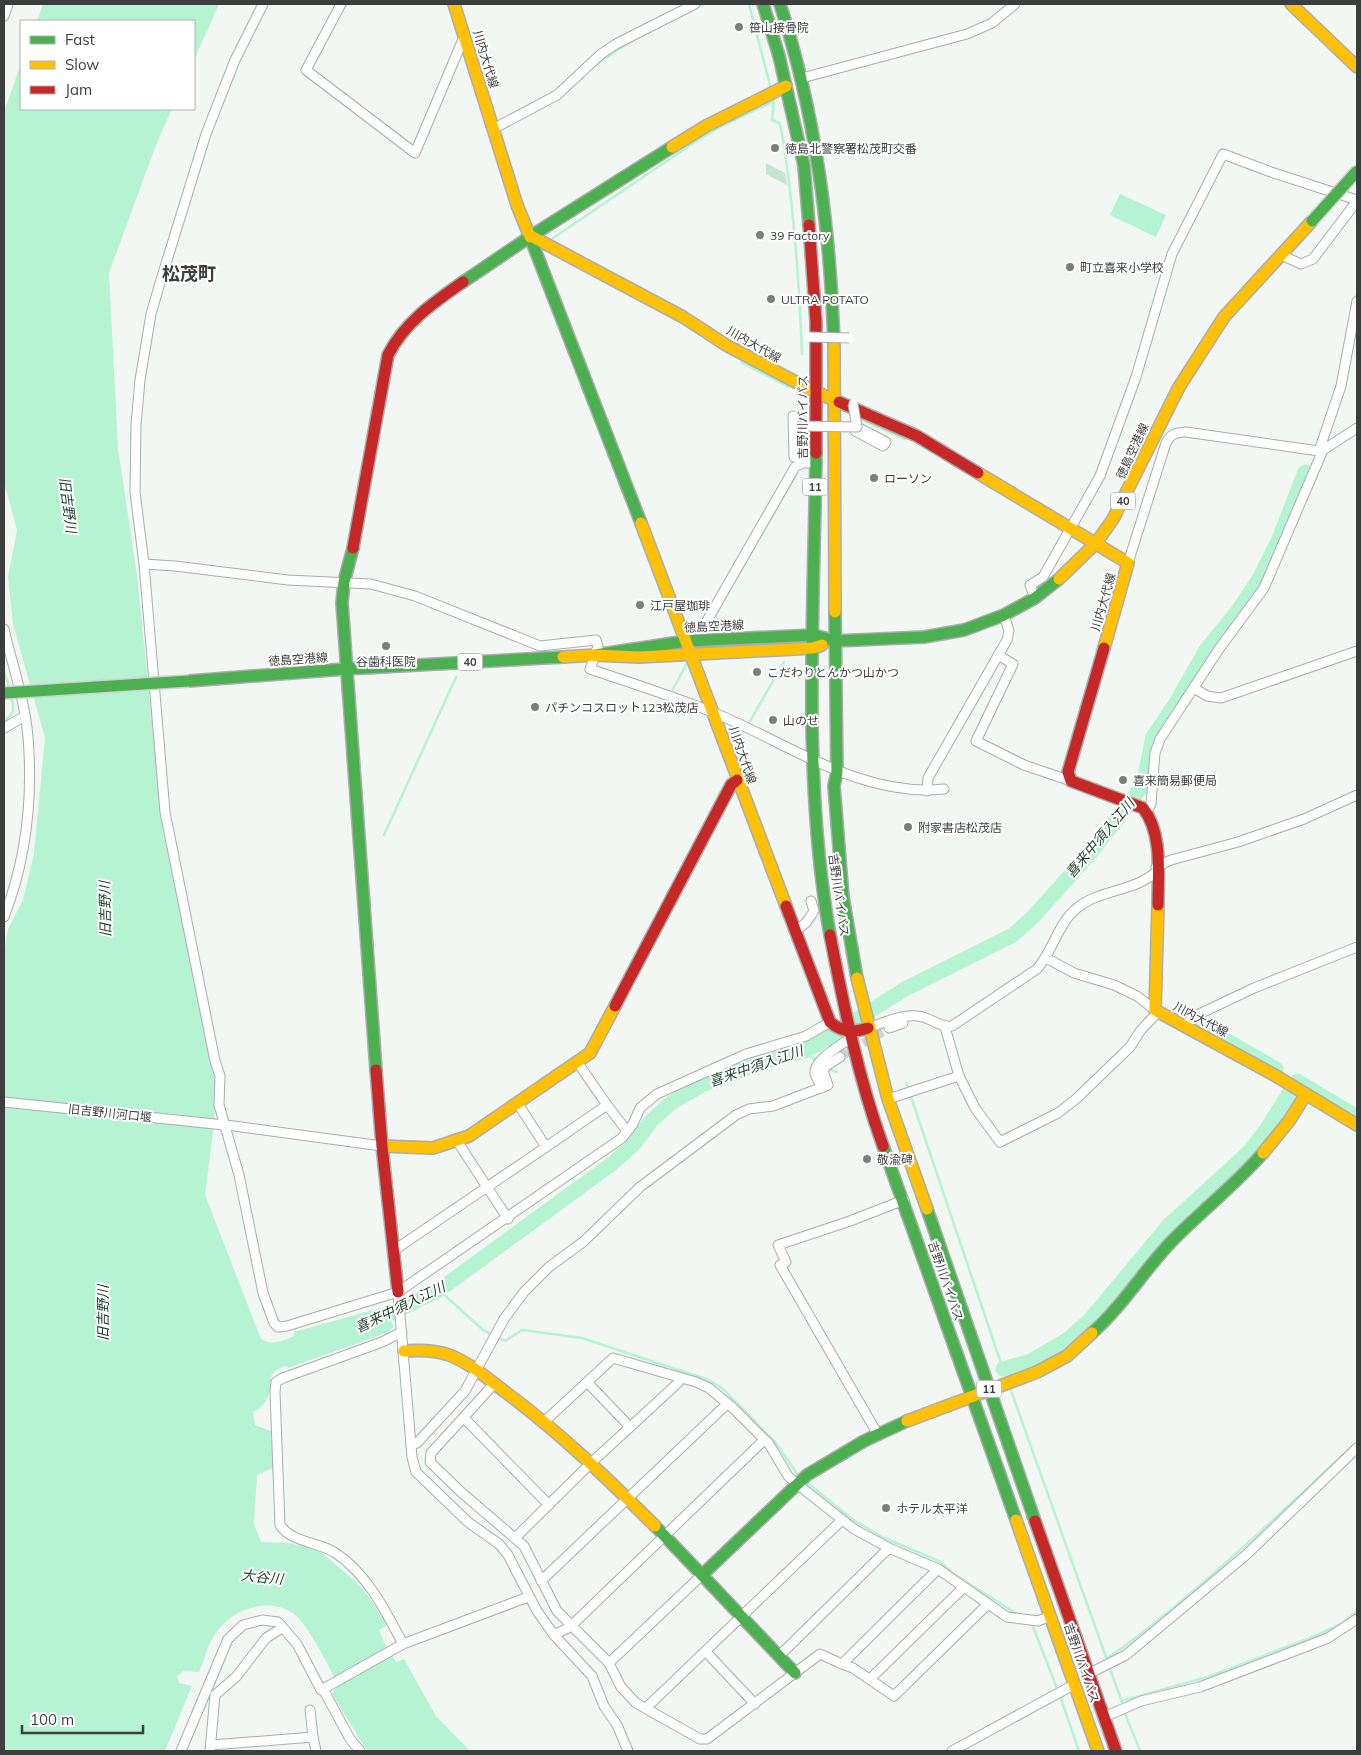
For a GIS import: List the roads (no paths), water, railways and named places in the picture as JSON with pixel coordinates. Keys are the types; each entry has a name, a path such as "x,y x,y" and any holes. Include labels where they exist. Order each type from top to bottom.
{"main road":[{"name":"川内大代線","path":"454,4 517,205 531,236 692,654 737,780 832,1023"},
{"name":"吉野川バイパス","path":"763,4 786,86 804,166 816,322 817,393 812,759 824,900 837,975 856,1032 888,1099 994,1388 1109,1714 1116,1751"},
{"name":"吉野川バイパス","path":"780,4 802,78 818,167 829,247 835,325 836,401 835,641 837,772 834,786 843,897 855,970 856,1032 866,1095 1098,1751"},
{"path":"1291,4 1357,67"},
{"path":"399,1295 382,1146 345,669 342,603 344,582 357,533 359,507 372,450 384,370 395,341 426,308 531,236 706,126 786,86"},
{"name":"徳島空港線","path":"4,693 345,669 595,655 639,657 813,648 835,641 924,637 964,630 1004,616 1035,598 1071,570 1096,543 1113,519 1178,387 1224,317 1357,171"},
{"name":"川内大代線","path":"531,236 683,317 755,361 817,393 917,436 1128,563 1068,772 1071,781"},
{"name":"徳島空港線","path":"595,655 685,637 814,636 835,641"},
{"path":"382,1146 415,1149 433,1148 469,1136 590,1053 691,856 731,784 737,780"},
{"path":"1071,781 1147,811"},
{"name":"川内大代線","path":"1147,811 1151,818 1157,850 1156,1011 1186,1024 1357,1125"},
{"path":"832,1023 856,1032"},
{"path":"702,1575 801,1480 877,1433 1015,1380 1067,1356 1092,1336 1174,1239 1244,1175 1266,1151 1290,1121 1306,1094"},
{"path":"404,1351 435,1351 452,1356 475,1369 545,1421 591,1463 665,1536 795,1673"}],"street":[{"path":"4,16 8,4"},
{"path":"263,4 235,60 206,134 152,314 140,380 136,425 135,492 144,564 166,812 215,1061 220,1076 219,1105 221,1125 239,1175 263,1293 278,1327 319,1318 399,1295 622,1138 633,1124 640,1108 657,1094 746,1054 806,1036 832,1023"},
{"path":"341,4 306,70 415,154 464,37"},
{"path":"493,129 557,95 600,54 616,44 694,4"},
{"path":"802,78 967,34 992,23 1015,4"},
{"path":"1035,598 1030,586 1043,577 1100,476 1115,438 1172,254 1223,154 1357,201 1313,258 1301,264 1281,255"},
{"path":"1147,811 1151,804 1155,753 1160,739 1264,588 1321,451 1341,386 1357,301"},
{"path":"809,337 849,338"},
{"path":"793,416 794,457 800,456 800,426 856,429 853,404"},
{"path":"1128,563 1166,443 1169,436 1174,433 1186,432 1321,451 1357,428"},
{"path":"685,637 704,626 795,467 802,463 816,463"},
{"path":"144,564 288,580 371,584 416,596 540,646 596,640 598,646 590,669 714,713 837,772 915,791 944,789"},
{"path":"927,791 928,778 998,655 1009,631 1004,616"},
{"path":"4,629 25,716 28,737 27,824 22,862 4,917"},
{"path":"1194,688 1208,696 1222,698 1357,651"},
{"path":"998,655 1013,664 976,741 1024,765 1071,781"},
{"path":"4,728 25,716"},
{"path":"821,1066 856,1032 911,1016 928,1019 945,1027 964,1019 975,1009 1037,969 1046,958 1067,918 1078,908 1147,880 1156,869 1171,860 1238,842 1304,819 1357,795"},
{"path":"795,930 804,926 814,911 811,901"},
{"path":"1186,1024 1195,1016 1254,988 1357,947"},
{"path":"945,1027 959,1076 975,1108 1000,1142 1058,1113 1076,1099 1130,1047 1140,1030 1156,1011 1137,996 1114,985 1074,973 1046,958"},
{"path":"888,1028 928,1019"},
{"path":"821,1066 840,1057"},
{"path":"578,1062 627,1131"},
{"path":"411,1445 417,1443 464,1390 500,1328 524,1292 549,1267 583,1242 640,1187 694,1148 702,1138 736,1115 749,1109 772,1106 828,1085 821,1066"},
{"path":"888,1099 959,1076"},
{"name":"旧吉野川河口堰","path":"4,1102 221,1125 382,1146"},
{"path":"518,1104 546,1147"},
{"path":"393,1251 607,1105"},
{"path":"457,1141 486,1188 508,1218"},
{"path":"877,1433 780,1265 786,1262 778,1245 850,1221 904,1200"},
{"path":"399,1295 411,1445 416,1472 468,1522 504,1549 528,1597 554,1635 592,1676 602,1701 617,1725 628,1751"},
{"path":"402,1330 382,1342 284,1378 276,1382 275,1392 280,1525 284,1532 336,1553 367,1584 383,1606 403,1644"},
{"path":"545,1421 614,1358 696,1382 709,1388 727,1404 764,1440 788,1476 801,1480 842,1520 889,1548 938,1569 1002,1615 1038,1621 1050,1616"},
{"path":"515,1538 591,1463 678,1382 679,1378"},
{"path":"587,1382 630,1427"},
{"path":"494,1384 431,1453 430,1462 461,1492 524,1546 557,1611 570,1627 609,1663 621,1687 636,1703 700,1739 707,1739 820,1654 853,1668 894,1696 988,1604"},
{"path":"541,1581 629,1500 727,1404"},
{"path":"464,1418 549,1505"},
{"path":"554,1635 570,1627 764,1440"},
{"path":"1094,1672 1126,1655 1246,1555 1357,1448"},
{"path":"646,1708 842,1520"},
{"path":"779,1656 889,1548"},
{"path":"842,1664 938,1569"},
{"path":"609,1663 702,1575"},
{"path":"870,1680 963,1588"},
{"path":"181,1751 228,1639 243,1625 262,1620 278,1622 297,1644 321,1690 403,1644 528,1597"},
{"path":"1109,1714 1130,1705 1200,1687 1328,1638 1357,1619"},
{"path":"282,1628 266,1638 236,1677 215,1695 211,1748 313,1737"},
{"path":"706,1652 755,1704"},
{"path":"952,1751 1075,1684"},
{"path":"326,1688 350,1739 360,1751"},
{"path":"310,1710 316,1751"}],"water":[{"path":"43,4 219,4 195,58 195,20 37,20"},
{"path":"20,67 20,110 172,110 156,145 109,273 118,448 137,575 163,830 216,1084 214,1124 205,1195 261,1339 269,1342 282,1341 294,1336 294,1332 380,1308 394,1326 389,1332 288,1368 286,1366 276,1370 271,1376 268,1397 262,1406 253,1412 255,1425 271,1431 273,1468 257,1475 254,1524 261,1542 289,1543 320,1551 356,1582 369,1597 387,1625 379,1630 390,1656 392,1655 396,1662 404,1659 436,1716 470,1751 367,1751 332,1694 338,1685 306,1627 294,1614 284,1609 262,1606 251,1608 231,1617 213,1637 199,1672 183,1671 177,1676 179,1683 192,1686 165,1751 4,1751 4,953 8,929 23,900 34,854 45,738 13,624 8,577 17,530 4,482 4,112"},
{"path":"1120,194 1166,215 1156,237 1110,215"}],"waterway":[{"path":"696,7 704,4"},
{"path":"749,4 771,89"},
{"path":"592,67 638,37"},
{"path":"553,238 698,140 774,101 773,97"},
{"path":"774,100 772,120 779,123 781,128 793,212 802,354"},
{"path":"741,362 789,387"},
{"path":"858,418 905,439"},
{"name":"喜来中須入江川","path":"369,1324 439,1290 613,1163 634,1144 651,1121 671,1103 702,1085 766,1061 804,1051 818,1044 905,989 1013,935 1033,917 1093,850 1143,785 1153,737 1176,703 1206,650 1237,612 1259,579 1279,539 1305,472"},
{"path":"717,612 797,473"},
{"path":"705,633 709,626"},
{"path":"749,723 784,662"},
{"path":"672,691 687,663"},
{"path":"4,671 9,687"},
{"path":"384,835 456,677"},
{"path":"4,721 13,711 11,697"},
{"path":"1186,1017 1276,1069"},
{"path":"804,1051 816,1061"},
{"path":"827,1069 837,1072"},
{"path":"1003,1369 1031,1361 1067,1340 1089,1321 1169,1225 1249,1152 1266,1130 1297,1081 1357,1117"},
{"path":"906,1083 909,1089"},
{"path":"910,1094 1006,1378"},
{"path":"439,1290 483,1330 505,1341 522,1330 582,1338 709,1380 723,1389 775,1442 799,1476"},
{"path":"1009,1385 1123,1705"},
{"path":"1106,1659 1143,1632 1202,1584 1357,1442"},
{"path":"805,1481 852,1519 882,1537 939,1561 954,1574 1017,1614"},
{"path":"1121,1701 1208,1677 1315,1636 1341,1624 1357,1611"},
{"path":"1032,1624 1058,1691"},
{"path":"1060,1696 1079,1751"},
{"path":"1124,1711 1140,1751"}],"tunnel":[{"path":"840,1057 889,1028"}],"place":[{"name":"笹山接骨院","path":"739,27"},
{"name":"徳島北警察署松茂町交番","path":"775,148"},
{"name":"39 Factory","path":"760,235"},
{"name":"町立喜来小学校","path":"1070,267"},
{"name":"ULTRA POTATO","path":"771,299"},
{"name":"ローソン","path":"874,478"},
{"name":"江戸屋珈琲","path":"640,605"},
{"name":"谷歯科医院","path":"386,646"},
{"name":"こだわりとんかつ山かつ","path":"757,672"},
{"name":"パチンコスロット123松茂店","path":"535,707"},
{"name":"山のせ","path":"773,720"},
{"name":"喜来簡易郵便局","path":"1123,780"},
{"name":"附家書店松茂店","path":"908,827"},
{"name":"敬渝碑","path":"867,1159"},
{"name":"ホテル太平洋","path":"886,1508"}],"district":[{"name":"松茂町","path":"189,273"}],"water label":[{"name":"旧吉野川","path":"68,505"},
{"name":"旧吉野川","path":"105,909"},
{"name":"旧吉野川","path":"103,1313"},
{"name":"大谷川","path":"262,1577"}]}
